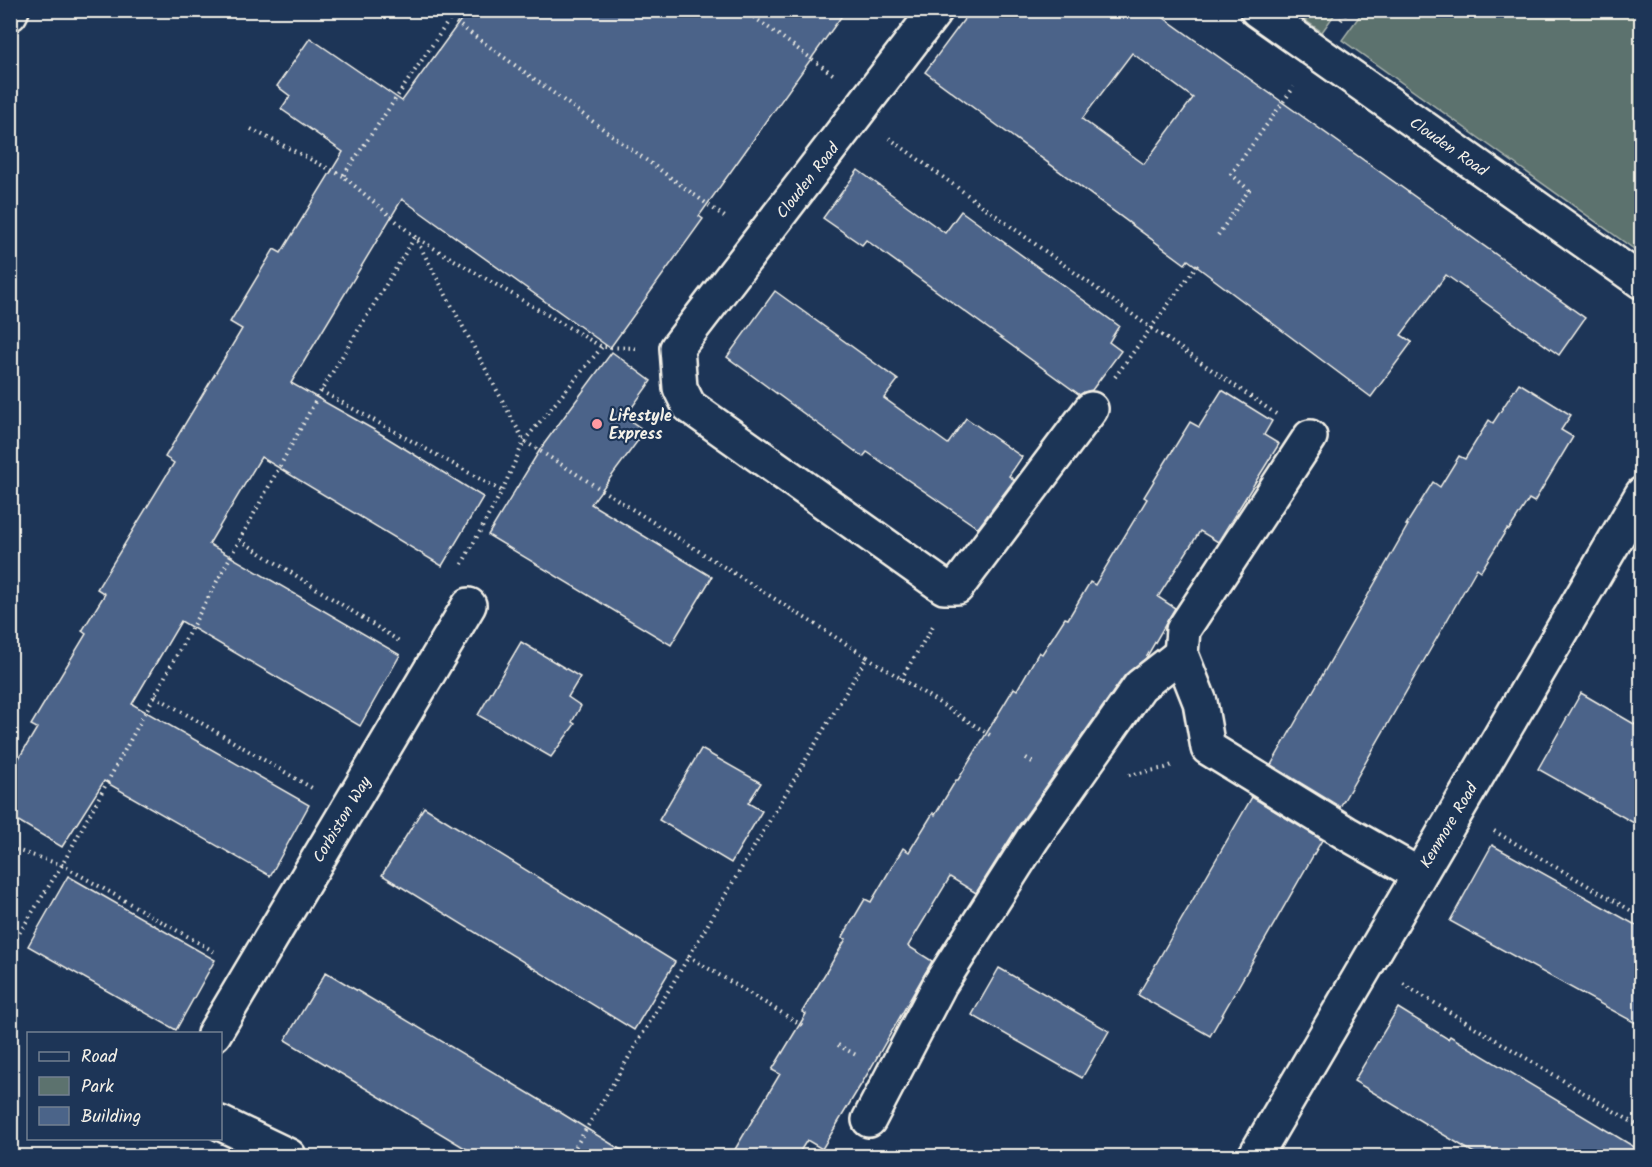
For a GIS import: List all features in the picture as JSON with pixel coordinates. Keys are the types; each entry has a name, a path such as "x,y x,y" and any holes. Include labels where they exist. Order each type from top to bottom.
{"street":[{"name":"Clouden Road","path":"936,10 676,348 680,388 689,406 800,483 924,574 944,587 957,587"},
{"name":"Clouden Road","path":"1257,10 1641,282"},
{"path":"957,587 1091,409"},
{"path":"1310,437 1183,630 1181,654 1200,702 1208,748 1346,833 1418,874"},
{"name":"Kenmore Road","path":"1255,1156 1641,494"},
{"name":"Corbiston Way","path":"215,1032 469,605"},
{"path":"869,1120 940,984 1033,838 1140,686 1181,654"},
{"path":"222,1124 289,1156"}],"path":[{"path":"343,176 456,10"},
{"path":"744,10 862,107 1151,328 1310,437"},
{"path":"451,19 759,242"},
{"path":"1218,235 1249,190 1232,174 1318,53"},
{"path":"251,129 343,176 416,237 602,347 524,441 502,491 449,587 469,605"},
{"path":"10,948 62,865 321,391 416,237"},
{"path":"416,237 524,441 993,737"},
{"path":"1091,409 1200,261"},
{"path":"321,391 502,491"},
{"path":"240,540 435,664"},
{"path":"901,679 957,587"},
{"path":"570,1156 867,657"},
{"path":"155,696 348,809"},
{"path":"1070,787 1165,768 1208,748"},
{"path":"1458,809 1641,917"},
{"path":"10,848 62,865 250,972"},
{"path":"688,957 805,1027"},
{"path":"1368,963 1641,1128"}],"green space":[{"path":"1292,11 1337,11 1322,32"},
{"path":"1363,11 1641,11 1641,254 1342,40"}],"building":[{"path":"468,10 846,10 699,216 703,219 610,348 402,199 291,383 376,431 483,497 442,566 261,457 209,544 400,655 360,726 181,621 132,704 309,805 270,876 104,781 62,847 10,816 10,773 37,728 31,725 86,634 82,631 105,594 97,589 174,463 165,457 242,329 230,322 274,249 281,253 343,152 281,109 290,96 277,86 310,38 402,101"},
{"path":"971,10 1164,10 1160,15 1585,318 1559,355 1446,275 1401,335 1412,342 1371,397 1188,260 1185,264 925,72","holes":["1132,53 1193,98 1144,164 1082,119"]},
{"path":"858,170 945,233 961,211 1119,326 1109,342 1121,351 1092,390 1080,395 866,240 862,245 823,218"},
{"path":"775,291 898,380 884,398 948,444 966,418 1022,457 1009,476 1014,480 978,528 867,452 863,457 727,357"},
{"path":"612,352 651,381 625,417 645,431 591,504 712,577 671,645 488,535 541,448"},
{"path":"1519,383 1571,415 1561,430 1573,437 1534,502 1529,499 1481,571 1477,568 1340,807 1271,765 1408,525 1406,525 1433,482 1440,487 1459,456 1465,459 1489,420 1493,423"},
{"path":"1222,390 1272,421 1264,435 1279,444 1218,542 1200,531 1158,597 1175,608 1146,658 1125,675 1017,828 976,893 950,877 908,946 932,961 822,1149 807,1140 797,1156 731,1156 780,1074 772,1070 806,1014 802,1012 846,939 842,938 865,899 871,902 903,848 909,852 933,813 935,815 1014,688 1017,690 1039,652 1042,654 1065,618 1068,619 1090,582 1095,585 1147,499 1144,497 1190,422 1199,427"},
{"path":"521,642 580,677 568,697 581,706 572,722 575,724 551,757 478,715"},
{"path":"1581,693 1641,728 1641,827 1538,769"},
{"path":"701,749 761,783 748,803 762,811 731,863 659,820"},
{"path":"1252,797 1322,840 1210,1036 1138,995"},
{"path":"424,807 675,962 634,1030 382,875"},
{"path":"1492,845 1641,928 1641,1026 1450,921"},
{"path":"68,876 215,960 176,1030 28,946"},
{"path":"999,968 1109,1031 1082,1078 972,1015"},
{"path":"326,972 631,1156 478,1156 285,1040"},
{"path":"1398,1008 1448,1039 1450,1036 1641,1151 1641,1156 1479,1156 1354,1081"}],"place":[{"name":"Lifestyle Express","path":"597,424"}]}
